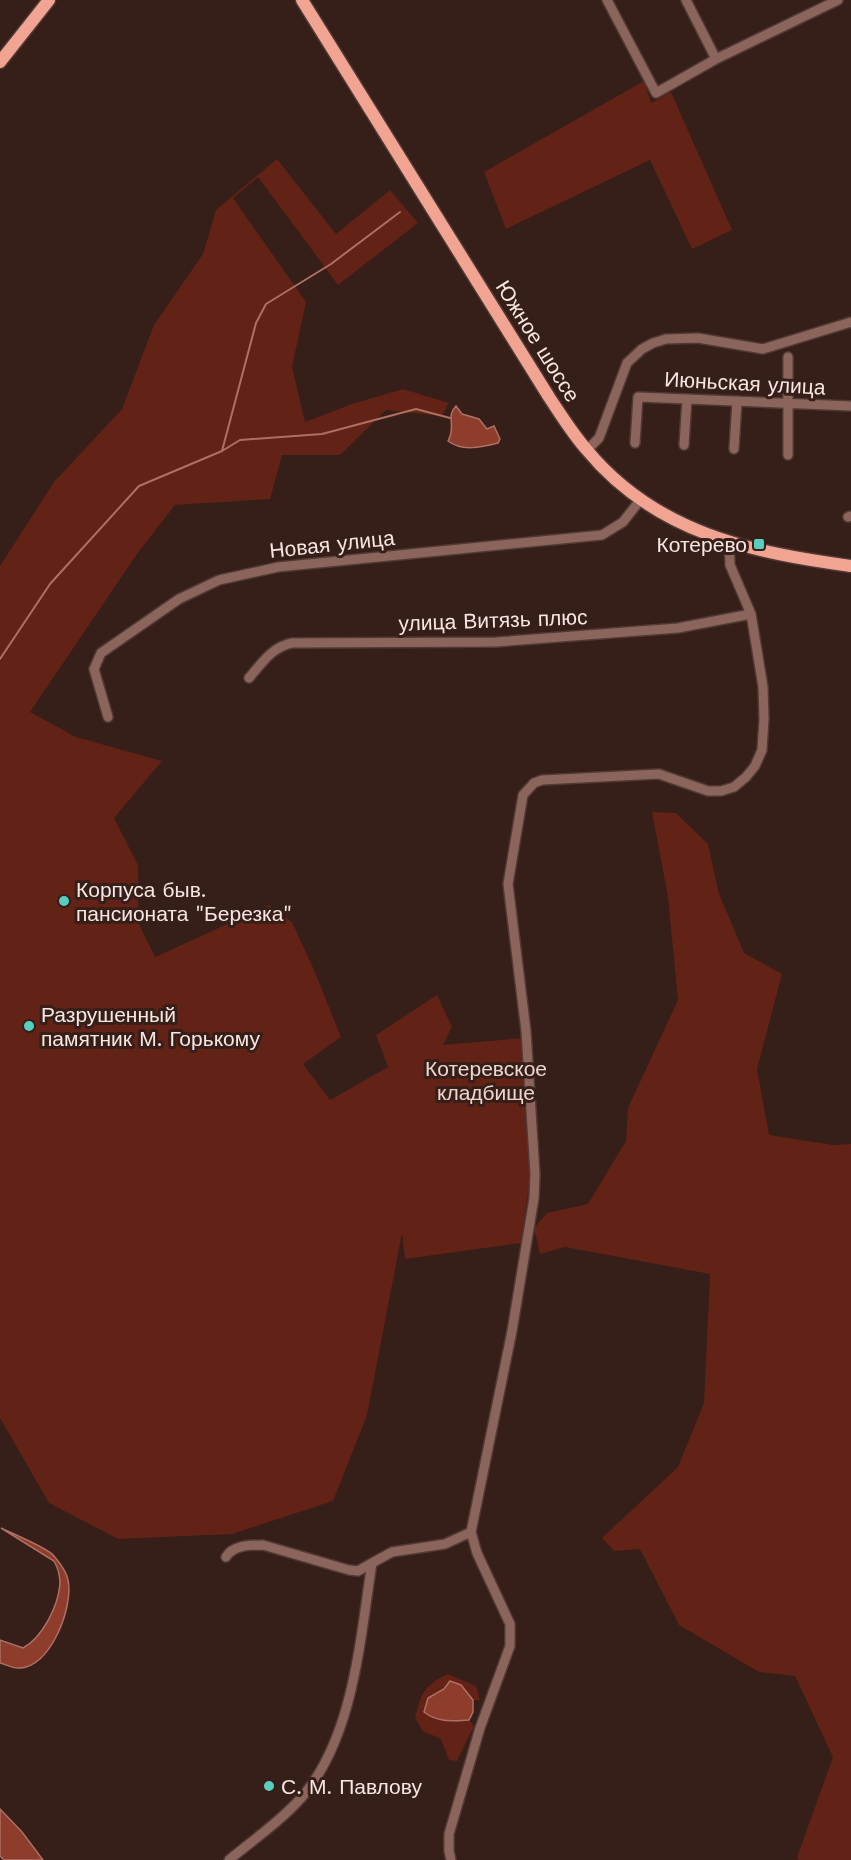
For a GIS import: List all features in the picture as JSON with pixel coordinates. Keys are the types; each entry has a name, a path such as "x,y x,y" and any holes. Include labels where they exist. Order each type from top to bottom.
{"main road":[{"path":"0,62 49,0"},
{"name":"Южное шоссе","path":"302,0 549,397 587,450 611,476 641,499 682,524 729,543 795,558 851,566"}],"street":[{"path":"607,0 656,93 716,59 838,0"},
{"path":"686,0 716,59"},
{"path":"587,450 599,438 627,363 642,349 653,343 666,339 698,338 763,350 851,322"},
{"path":"788,455 789,357"},
{"name":"Июньская улица","path":"635,444 638,397 851,406"},
{"path":"684,445 687,399"},
{"path":"734,449 737,401"},
{"name":"Новая улица","path":"108,717 94,669 101,653 179,599 219,580 278,567 602,535 623,522 641,499"},
{"path":"451,1860 449,1834 480,1728 510,1646 511,1632 507,1616 477,1553 471,1532 512,1331 534,1198 535,1174 525,1031 508,884 523,795 534,783 561,778 659,774 708,790 721,791 734,787 755,766 762,750 763,687 751,614 730,565 729,543"},
{"name":"улица Витязь плюс","path":"249,678 272,651 292,642 496,642 678,628 751,614"},
{"path":"226,1557 235,1549 249,1545 263,1545 358,1572 392,1552 445,1544 471,1532"},
{"path":"229,1860 302,1797 318,1775 333,1747 357,1655 372,1563"}],"green space":[{"path":"644,81 651,103 671,92 732,230 692,249 650,160 506,229 484,172"},
{"name":"Котеревское кладбище","path":"277,159 336,234 390,190 418,223 338,285 258,177 233,198 306,302 292,367 305,422 352,404 403,389 449,403 442,416 386,410 340,455 282,455 270,499 175,505 137,554 30,712 76,737 162,761 114,818 138,865 138,922 155,957 269,905 292,922 341,1037 303,1064 330,1100 388,1067 376,1035 437,995 452,1027 443,1045 523,1038 529,1186 521,1243 405,1259 402,1233 367,1415 333,1501 232,1534 118,1539 49,1503 0,1418 0,566 54,482 122,409 154,325 203,254 216,210"},
{"path":"652,812 676,813 708,844 719,894 744,953 782,974 757,1069 769,1135 833,1145 851,1144 851,1860 799,1860 797,1857 833,1757 795,1676 759,1672 679,1625 640,1549 614,1551 602,1538 678,1467 704,1403 710,1274 565,1247 540,1254 534,1228 547,1213 588,1204 626,1141 628,1108 678,1000 668,897"},
{"path":"448,1674 476,1686 480,1700 473,1700 461,1685 450,1681 445,1689 428,1698 424,1712 429,1716 446,1720 469,1720 474,1726 457,1761 449,1760 441,1739 423,1731 415,1718 425,1691 434,1682"}],"shaded area":[{"path":"456,406 462,414 479,419 487,429 494,426 500,439 498,443 466,448 448,441 452,430 451,414"},
{"path":"1,1528 50,1553 56,1558 68,1580 67,1605 57,1634 40,1659 30,1666 18,1668 0,1663 0,1640 23,1648 37,1636 53,1611 59,1593 60,1578 54,1561"},
{"path":"450,1681 461,1685 473,1700 473,1712 469,1720 440,1720 424,1712 428,1698 444,1689"},
{"path":"0,1809 22,1832 43,1860 4,1860 0,1856"}],"waterway":[{"path":"222,451 256,323 266,304 331,264 400,212"},
{"path":"0,659 50,584 139,486 222,451 240,440 322,434 416,409 450,418"}],"place":[{"name":"Котерево","path":"759,544"},
{"name":"Корпуса быв. пансионата \"Березка\"","path":"64,901"},
{"name":"Разрушенный памятник М. Горькому","path":"29,1026"},
{"name":"С. М. Павлову","path":"269,1786"}]}
